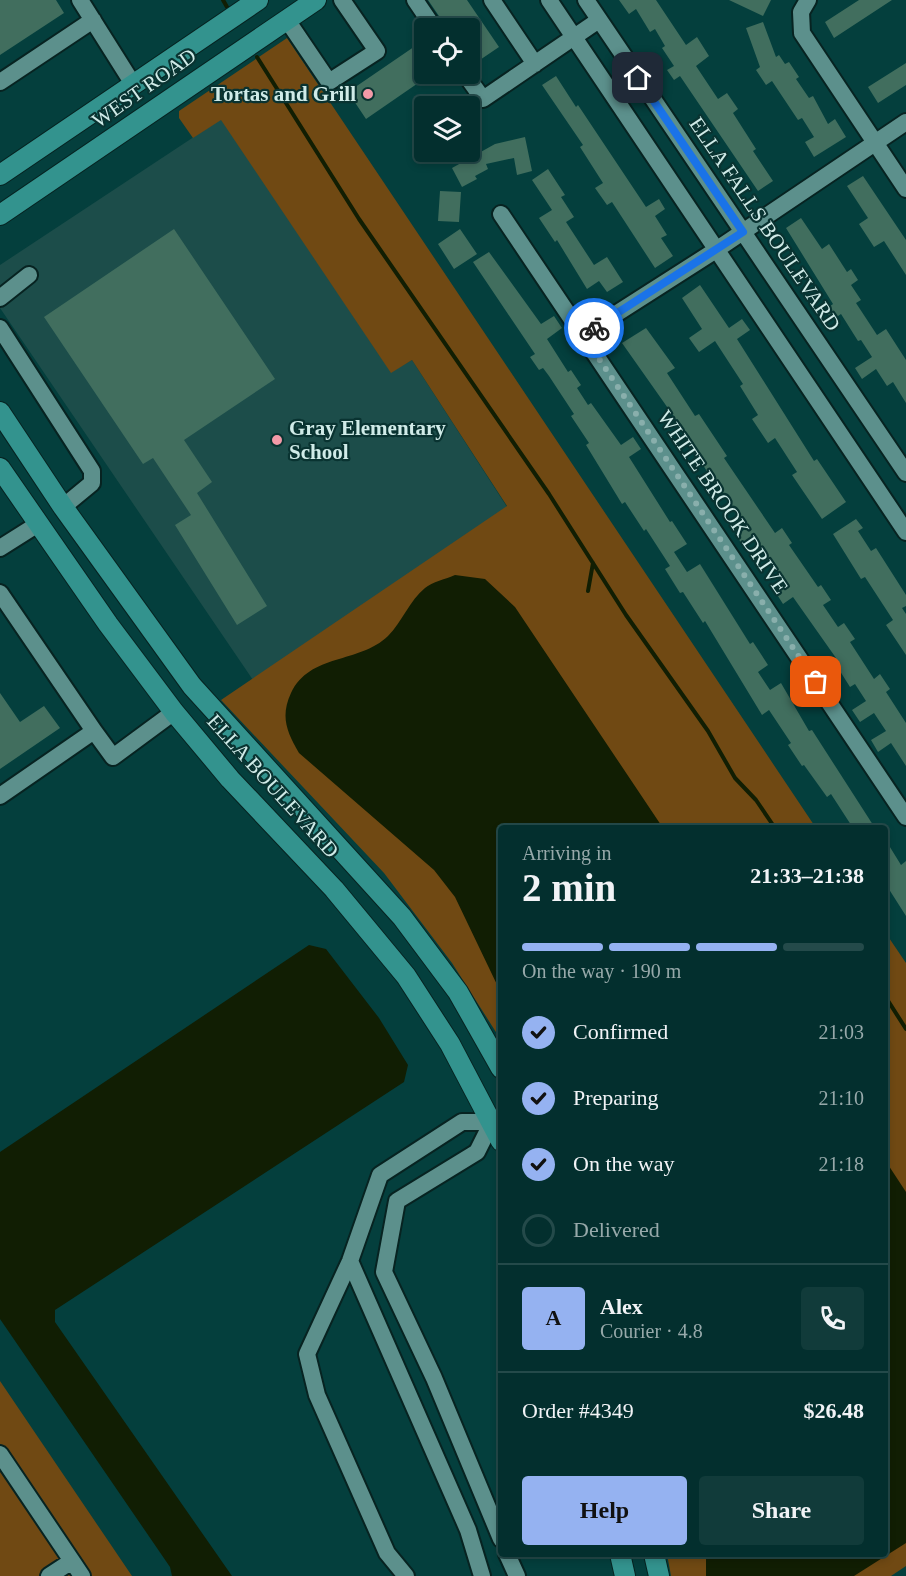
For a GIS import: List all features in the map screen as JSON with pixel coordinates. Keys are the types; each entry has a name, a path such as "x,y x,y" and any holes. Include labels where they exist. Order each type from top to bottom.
{"main road":[{"name":"WEST ROAD","path":"0,175 258,0"},
{"name":"WEST ROAD","path":"0,215 316,0"},
{"name":"ELLA BOULEVARD","path":"0,412 63,507 152,633 196,690 402,917 458,992 498,1063"},
{"name":"ELLA BOULEVARD","path":"0,468 108,624 174,712 230,779 334,889 406,976 496,1119"},
{"path":"38,524 63,507"},
{"path":"174,712 196,690"},
{"path":"621,1557 625,1576"},
{"path":"655,1557 659,1576"}],"street":[{"path":"80,0 133,84"},
{"path":"287,20 328,82 376,51 342,0"},
{"path":"415,0 427,18"},
{"path":"492,0 535,64"},
{"path":"549,0 906,532"},
{"name":"ELLA FALLS BOULEVARD","path":"586,0 906,473"},
{"path":"808,0 801,12 802,33 906,189"},
{"path":"0,82 93,20"},
{"path":"472,84 483,99 599,20"},
{"path":"583,335 716,250 906,122"},
{"name":"WHITE BROOK DRIVE","path":"501,214 906,817"},
{"path":"0,298 29,275"},
{"path":"0,328 92,471 92,483 63,507"},
{"path":"0,548 38,524"},
{"path":"0,593 113,757 174,712"},
{"path":"0,796 94,731"},
{"path":"406,1576 387,1553 318,1395 307,1354 350,1261 380,1175 462,1122 496,1119"},
{"path":"496,1119 477,1152 397,1201 384,1272 434,1378 498,1532"},
{"path":"350,1261 468,1530 482,1576"},
{"path":"0,1454 82,1576"},
{"path":"508,1557 517,1576"},
{"path":"50,1576 72,1561"}],"shaded area":[{"path":"287,38 814,825 498,825 498,1035 452,963 384,873 221,700 507,506 412,360 391,373 221,120 193,138 179,118 179,111"},
{"name":"Gray Elementary School","path":"221,119 391,372 412,360 507,507 253,680 0,308 0,265"},
{"path":"455,575 485,579 515,607 661,825 498,825 498,987 455,897 434,870 299,753 286,724 288,702 299,680 322,665 376,645 388,636 425,588"},
{"path":"888,936 906,963 906,1566 891,1576 671,1576 668,1557 888,1557"},
{"path":"309,945 326,949 379,1018 408,1065 404,1082 55,1310 55,1322 232,1576 172,1576 170,1567 0,1319 0,1152"},
{"path":"888,1165 906,1192 906,1543 888,1554"},
{"path":"0,1381 132,1576 0,1576"},
{"path":"706,1557 884,1557 854,1576 706,1576"}],"building":[{"path":"0,0 56,0 64,13 0,55"},
{"path":"428,0 467,0 479,18 440,18"},
{"path":"619,0 656,0 686,45 697,37 709,56 696,66 718,99 727,93 738,109 733,113 756,149 753,151 773,181 758,191 680,76 674,80 667,70 674,66 662,48 665,46 655,29 650,32 636,9 629,14"},
{"path":"729,0 771,0 763,16"},
{"path":"859,0 892,0 834,38 825,22"},
{"path":"480,19 499,47 480,60"},
{"path":"763,22 776,57 779,55 785,64 789,62 799,77 796,79 809,98 813,96 828,124 835,119 846,137 814,157 805,142 814,137 802,118 798,120 772,81 766,85 756,70 760,67 746,28"},
{"path":"414,47 414,84 417,84 366,119 348,92"},
{"path":"906,63 906,85 878,103 868,87"},
{"path":"556,76 646,207 659,199 665,209 655,216 667,235 661,238 673,256 655,268 612,202 607,205 595,188 603,183 580,147 583,145 542,85"},
{"path":"525,137 532,171 517,175 514,158 486,164 488,169 475,176 477,179 462,187 452,168 463,162 480,162 480,152 495,144"},
{"path":"548,169 565,195 561,197 574,217 566,222 594,265 607,257 623,282 607,292 599,281 587,289 557,240 555,242 539,218 552,210 532,180"},
{"path":"863,176 906,240 906,275 884,241 874,247 859,224 868,218 847,186"},
{"path":"440,191 461,192 459,222 438,221"},
{"path":"801,218 822,249 829,244 847,272 851,269 858,280 851,285 861,300 856,303 877,335 886,329 906,360 906,403 893,382 887,386 876,369 862,379 855,368 872,357 861,340 858,341 841,314 832,320 825,310 833,304 786,228"},
{"path":"174,229 275,379 184,440 212,482 197,493 267,606 237,625 175,525 191,515 153,458 143,464 44,317"},
{"path":"460,229 477,254 454,269 438,244"},
{"path":"489,252 541,324 554,316 562,328 547,339 568,372 571,370 581,385 577,388 588,405 591,403 621,445 633,437 641,449 629,457 670,522 672,521 687,544 674,552 687,572 700,564 750,644 753,642 768,665 758,672 770,690 781,683 809,731 812,730 873,825 851,825 831,794 827,797 804,765 802,766 788,745 791,743 769,710 762,715 705,621 703,623 665,569 670,566 646,529 644,531 625,502 622,504 586,445 589,443 571,416 574,414 543,368 539,370 530,357 535,354 473,262"},
{"path":"700,285 729,328 742,319 750,330 737,339 814,461 817,459 846,502 822,519 792,475 797,472 775,438 768,443 752,419 758,415 740,386 743,384 715,341 699,352 689,338 702,329 682,298"},
{"path":"646,328 675,368 667,373 695,416 699,414 727,456 724,458 775,533 782,528 792,543 789,545 818,587 821,585 831,600 823,605 838,627 844,623 855,639 850,642 874,679 880,674 890,689 886,692 906,723 906,766 891,743 878,752 871,740 886,731 874,713 860,722 852,710 866,701 855,684 850,687 833,660 836,658 793,597 783,604 776,593 787,585 775,567 772,568 755,540 744,547 736,535 747,528 712,480 677,421 622,343"},
{"path":"856,519 863,528 858,531 871,551 876,548 906,595 906,606 902,608 906,614 906,655 886,625 893,620 865,577 861,579 833,534"},
{"path":"0,693 20,722 44,706 60,728 0,769"},
{"path":"888,844 901,865 906,861 906,916 888,888"}],"waterway":[{"path":"223,0 227,7"},
{"path":"257,57 359,219 549,494 626,615 708,731 735,778 756,800 773,825"},
{"path":"588,591 593,563"},
{"path":"888,1001 906,1029"}],"way so far":[{"path":"594,328 583,335 816,682"}],"place":[{"name":"Tortas and Grill","path":"368,94"},
{"name":"Gray Elementary School","path":"277,440"}],"route":[{"path":"594,328 743,232 638,78"}]}
